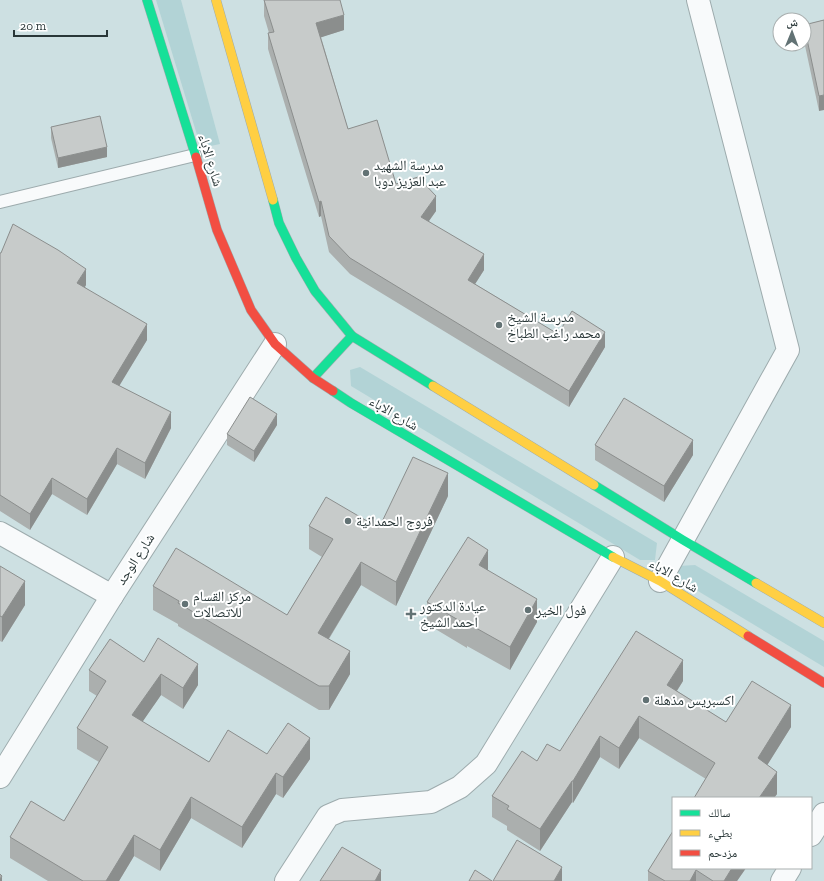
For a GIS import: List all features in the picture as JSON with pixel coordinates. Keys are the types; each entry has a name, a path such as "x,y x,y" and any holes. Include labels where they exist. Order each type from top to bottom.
{"main road":[{"name":"شارع الاباء","path":"147,0 217,230 251,310 275,344 313,378 351,403 613,557 660,581 824,683"},
{"path":"216,0 279,223 296,258 315,291 352,336 683,540 824,623"},
{"path":"313,378 352,336"}],"street":[{"path":"660,581 788,350 698,0"},
{"name":"شارع الوجد","path":"0,777 112,596 275,344"},
{"path":"0,533 112,596"},
{"path":"286,881 328,816 342,810 431,802 460,787 486,764 613,557"},
{"path":"812,833 824,814"},
{"path":"782,881 789,869"}],"lane":[{"path":"0,202 195,155"}],"shaded area":[{"path":"156,0 181,0 220,144 201,148"},
{"path":"360,367 657,543 655,560 640,560 351,386 350,370"},
{"path":"695,565 824,641 824,667 678,579 679,566"}],"building":[{"path":"264,0 340,0 344,15 316,23 348,129 377,120 396,184 418,177 436,196 421,217 484,254 468,280 558,334 572,311 605,332 569,391 350,258 329,236 321,201 319,202 268,33 274,32"},
{"path":"824,20 824,95 819,96 810,52 812,52 812,23"},
{"path":"100,116 107,147 58,158 51,127"},
{"path":"13,224 58,250 86,269 77,283 147,324 112,382 171,412 145,463 117,448 87,499 52,478 30,514 0,495 0,253"},
{"path":"250,397 277,414 254,451 227,434"},
{"path":"624,398 693,440 664,486 595,445"},
{"path":"413,457 448,473 396,582 361,562 318,633 350,651 329,686 319,686 178,603 179,601 153,586 176,548 287,615 333,539 309,526 326,497 379,528"},
{"path":"468,537 488,550 479,565 537,599 510,647 427,602"},
{"path":"0,566 25,581 2,617 0,616"},
{"path":"636,631 683,660 667,685 726,722 752,681 791,705 758,758 777,772 760,797 695,797 715,763 639,716 619,748 600,736 573,781 540,829 507,809 509,806 492,796 522,751 537,761 547,744 560,751"},
{"path":"158,638 198,664 183,688 161,674 132,715 209,762 228,730 267,754 288,723 310,738 283,777 276,773 242,827 191,797 160,850 134,835 106,881 83,881 10,837 31,801 64,821 108,747 77,728 106,681 89,670 110,639 144,662"},
{"path":"672,833 672,869 731,869 724,881 713,881 696,870 690,881 665,881 648,871"},
{"path":"517,840 562,867 554,881 493,881"},
{"path":"342,847 381,870 375,881 320,881"},
{"path":"475,870 492,881 469,881"}],"traffic: fast":[{"path":"147,0 196,157"},
{"path":"273,200 279,223 296,258 315,291 352,336 433,386"},
{"path":"313,378 352,336"},
{"path":"333,391 613,557"},
{"path":"594,485 756,583"}],"traffic: slow":[{"path":"216,0 273,200"},
{"path":"433,386 594,485"},
{"path":"613,557 660,581 748,636"},
{"path":"756,583 824,623"}],"traffic: jam":[{"path":"196,157 217,230 251,310 275,344 313,378 333,391"},
{"path":"748,636 824,683"}],"place":[{"name":"مدرسة الشهيد عبد العزيز دوبا","path":"366,173"},
{"name":"مدرسة الشيخ محمد راغب الطباخ","path":"499,325"},
{"name":"فروج الحمدانية","path":"348,521"},
{"name":"مركز القسام للاتصالات","path":"185,604"},
{"name":"فول الخير","path":"528,610"},
{"name":"عيادة الدكتور احمد الشيخ","path":"411,614"},
{"name":"اكسبريس مذهلة","path":"646,700"}]}
